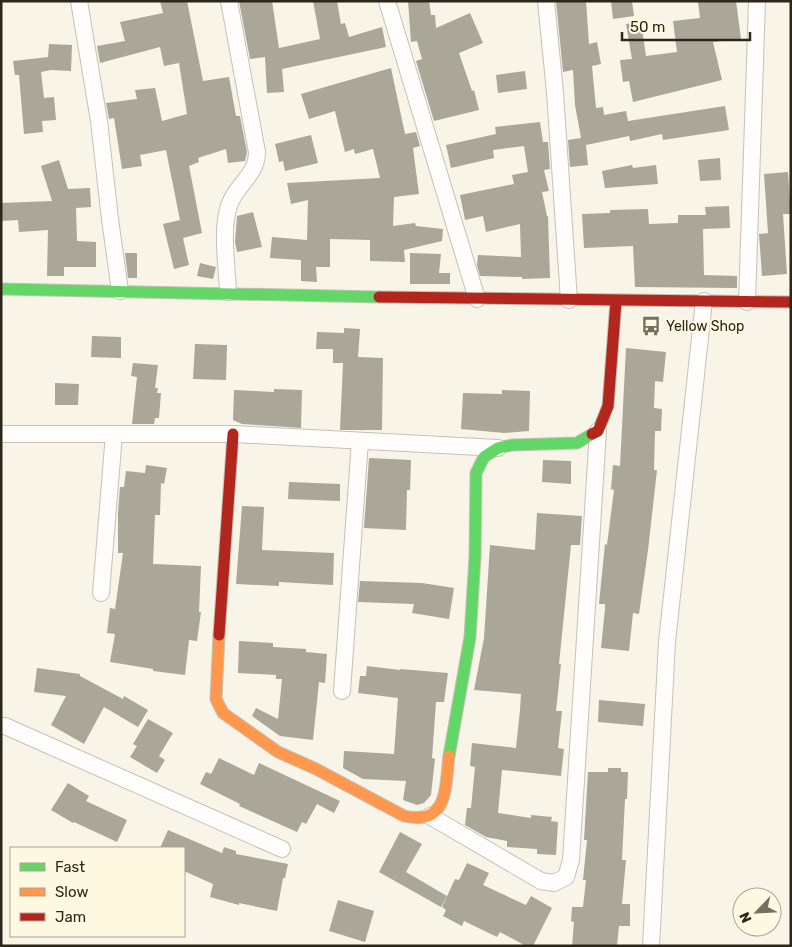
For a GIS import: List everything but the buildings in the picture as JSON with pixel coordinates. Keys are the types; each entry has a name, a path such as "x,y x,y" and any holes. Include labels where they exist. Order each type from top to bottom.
{"street":[{"path":"79,1 100,121 110,219 120,291"},
{"path":"228,292 225,219 230,203 254,170 257,162 257,152 229,1"},
{"path":"387,1 477,300"},
{"path":"546,1 569,300"},
{"path":"747,302 757,1"},
{"path":"1,289 228,292 477,300 791,302"},
{"path":"430,816 541,881 554,883 566,876 571,860 598,431 608,406 616,301"},
{"path":"651,946 667,642 704,302"},
{"path":"1,434 234,434 498,448 512,445 577,443 598,431"},
{"path":"101,593 114,434"},
{"path":"234,434 216,699 223,713 278,752 316,769 404,816 417,819 430,816 438,810 444,799 449,755 470,637 475,557 476,473 484,456 498,448"},
{"path":"342,691 360,441"},
{"path":"1,726 282,849"}],"traffic: fast":[{"path":"1,289 379,297"},
{"path":"449,756 470,637 475,557 476,473 484,457 498,448 512,445 577,443 592,434"}],"traffic: slow":[{"path":"219,635 216,699 223,713 278,752 316,769 404,816 419,818 437,810 442,801 447,780 449,756"}],"traffic: jam":[{"path":"379,297 791,302"},
{"path":"592,434 598,431 608,406 616,301"},
{"path":"219,635 233,434"}],"place":[{"name":"Yellow Shop","path":"651,326"}]}
